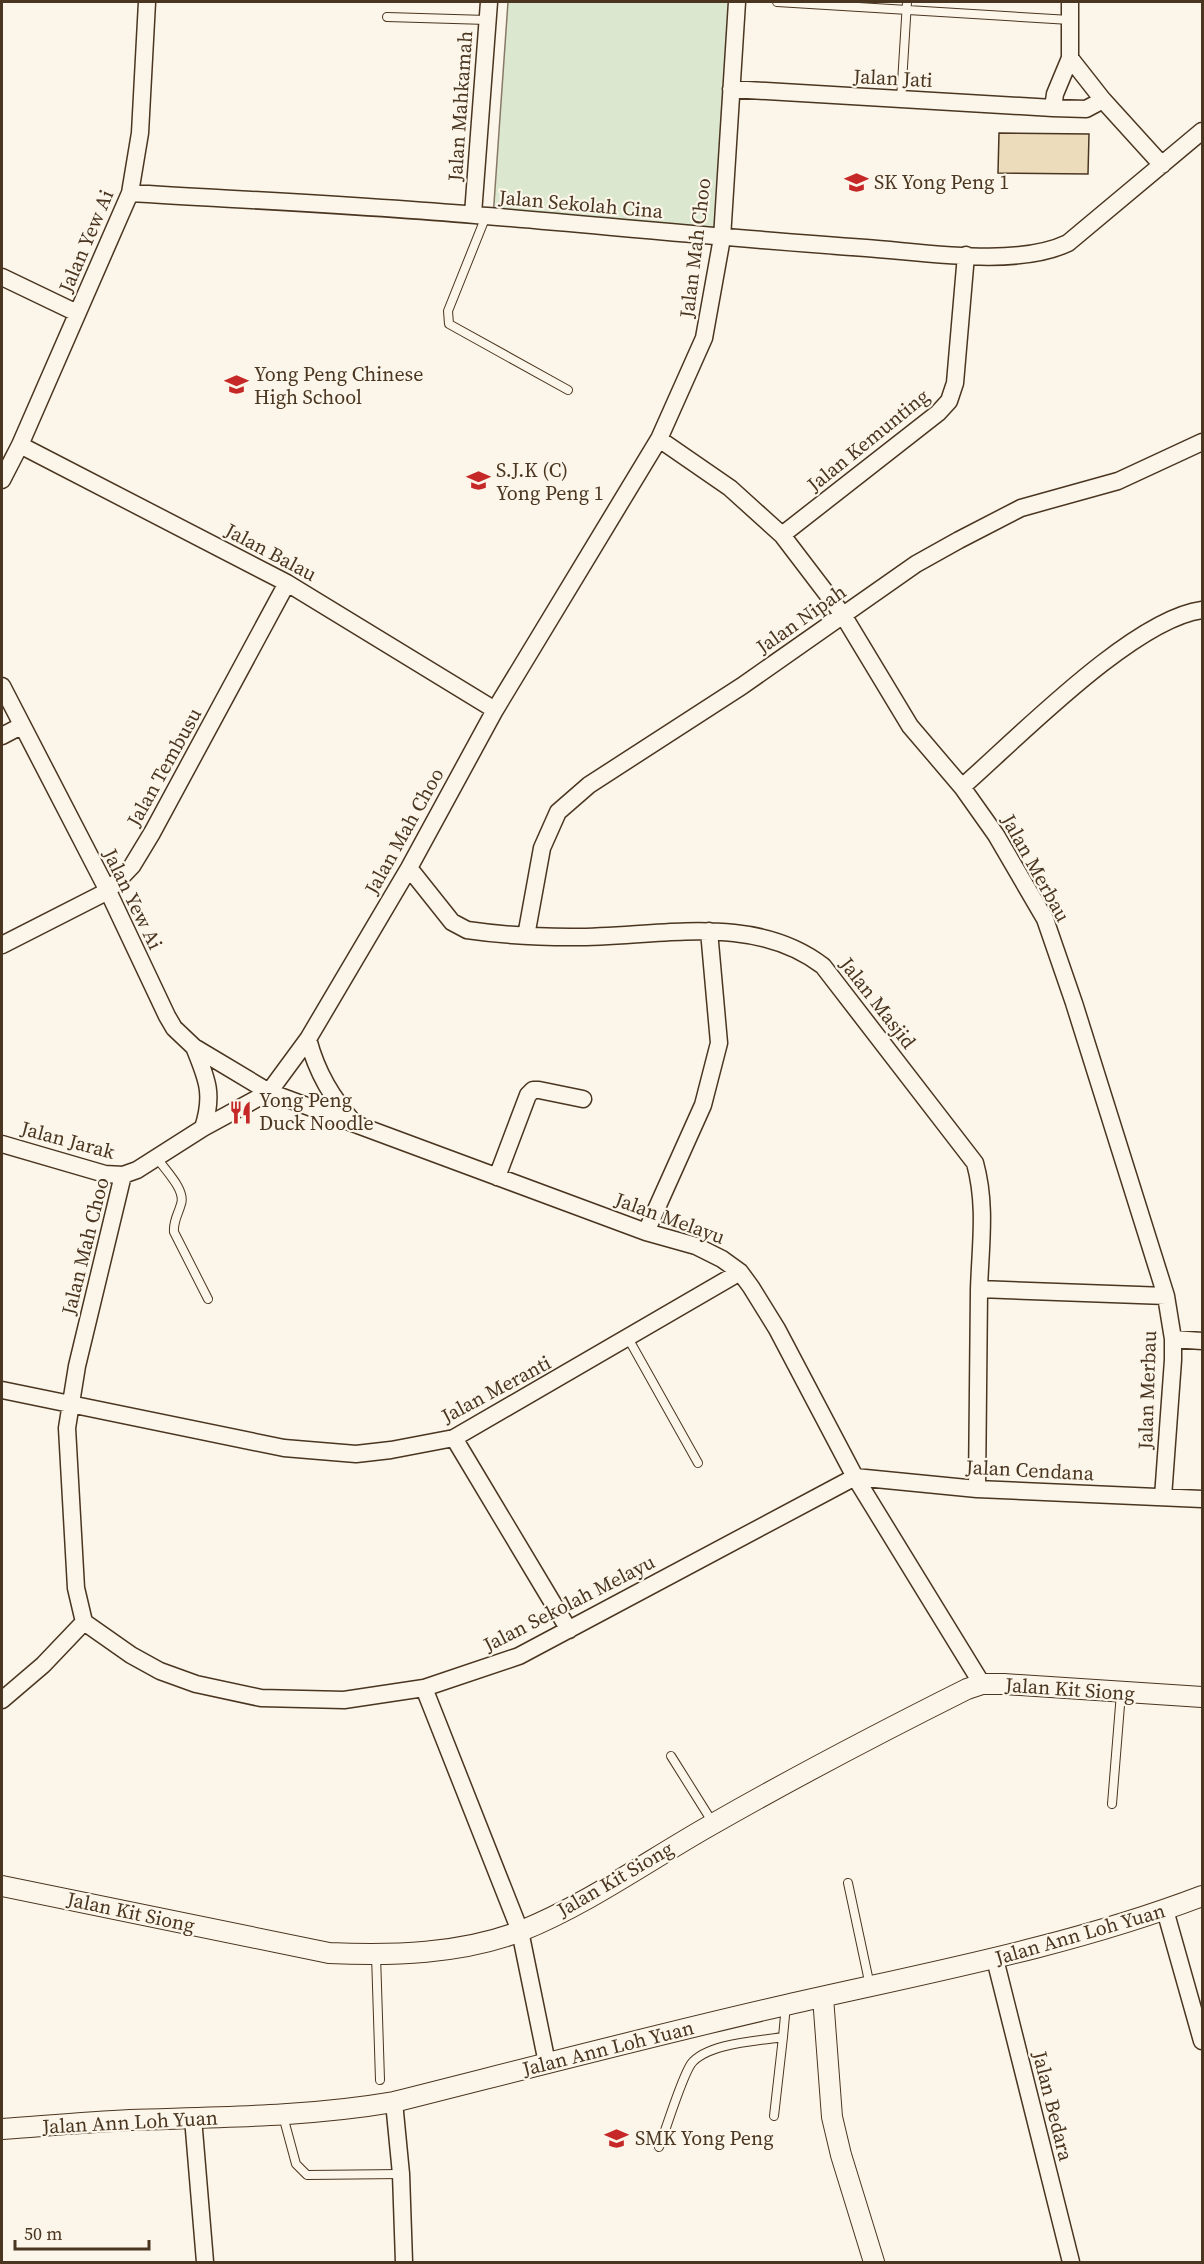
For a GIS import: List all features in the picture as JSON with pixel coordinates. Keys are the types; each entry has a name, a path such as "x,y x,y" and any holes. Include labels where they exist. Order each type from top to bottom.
{"street":[{"name":"Jalan Yew Ai","path":"2,480 20,445 130,193 140,133 147,2"},
{"name":"Jalan Mahkamah","path":"480,215 489,2"},
{"name":"Jalan Mah Choo","path":"84,1622 76,1588 67,1428 69,1404 123,1174 157,1158 203,1128 269,1092 308,1039 409,868 495,710 659,439 704,338 722,238 737,2"},
{"path":"1053,108 1055,94 1070,58 1070,2"},
{"path":"1070,58 1103,100 1162,165"},
{"name":"Jalan Jati","path":"731,89 1086,109 1103,100"},
{"name":"Jalan Sekolah Cina","path":"130,193 480,215 722,238 966,255 1024,254 1054,249 1068,243 1203,131"},
{"name":"Jalan Kemunting","path":"782,535 938,413 949,401 955,383 966,255"},
{"path":"2,277 77,314"},
{"name":"Jalan Merbau","path":"659,439 730,488 782,535 843,615 910,726 962,786 996,835 1045,919 1074,1003 1166,1296 1173,1339 1163,1497"},
{"name":"Jalan Nipah","path":"526,936 542,848 558,812 589,784 742,686 916,564 1021,508 1118,481 1203,442"},
{"name":"Jalan Balau","path":"20,445 287,583 495,710"},
{"name":"Jalan Tembusu","path":"2,945 108,891 132,866 287,583"},
{"path":"962,786 1104,662 1169,619 1203,609"},
{"name":"Jalan Yew Ai","path":"2,686 108,891 174,1028 194,1047 269,1092"},
{"path":"2,736 21,726"},
{"name":"Jalan Masjid","path":"409,868 452,922 467,930 526,936 572,937 709,931 760,937 783,944 805,952 823,966 975,1163 981,1185 984,1211 979,1289 977,1489"},
{"path":"646,1232 703,1105 719,1043 709,931"},
{"path":"308,1039 321,1078 333,1100 355,1125"},
{"path":"194,1047 210,1093 210,1108 203,1128"},
{"path":"497,1177 528,1095 533,1090 583,1099"},
{"name":"Jalan Melayu","path":"269,1092 646,1232 696,1246 740,1272 777,1329 855,1477 982,1684"},
{"name":"Jalan Jarak","path":"2,1144 105,1174 123,1174"},
{"name":"Jalan Meranti","path":"2,1390 284,1448 356,1454 454,1438 740,1272"},
{"path":"979,1289 1166,1296"},
{"path":"1173,1339 1203,1341"},
{"path":"454,1438 569,1630"},
{"name":"Jalan Cendana","path":"855,1477 977,1489 1203,1499"},
{"name":"Jalan Sekolah Melayu","path":"84,1622 114,1645 160,1671 225,1692 280,1699 344,1700 424,1688 519,1656 855,1477"},
{"path":"2,1700 43,1665 84,1622"},
{"name":"Jalan Kit Siong","path":"2,1886 329,1953 376,1955 425,1952 520,1931 566,1909 713,1824 939,1703 982,1684 1203,1696"},
{"path":"424,1688 520,1931 547,2063"},
{"name":"Jalan Ann Loh Yuan","path":"2,2129 193,2118 283,2116 337,2112 394,2102 786,2005 995,1959 1165,1911 1203,1896"},
{"path":"1165,1911 1203,2041"},
{"name":"Jalan Bedara","path":"995,1959 1071,2262"},
{"path":"823,1997 832,2117 841,2155 874,2262"},
{"path":"394,2102 401,2174 404,2262"},
{"path":"193,2118 205,2262"}],"lane":[{"path":"777,2 907,6 1070,20"},
{"path":"901,99 907,6"},
{"path":"387,17 487,20"},
{"path":"480,215 448,311 449,324 568,390"},
{"path":"157,1158 181,1193 183,1201 174,1224 174,1232 208,1299"},
{"path":"628,1338 698,1463"},
{"path":"1112,1804 1121,1692"},
{"path":"671,1756 713,1824"},
{"path":"848,1883 870,1987"},
{"path":"376,1955 380,2080"},
{"path":"774,2116 786,2005"},
{"path":"659,2147 691,2064 703,2054 720,2047 783,2037"},
{"path":"283,2116 296,2164 307,2175 401,2174"}],"green space":[{"path":"508,2 739,2 723,235 493,218"}],"building":[{"path":"999,133 1089,134 1088,174 998,173"}],"place":[{"name":"SK Yong Peng 1","path":"856,182"},
{"name":"Yong Peng Chinese High School","path":"236,385"},
{"name":"S.J.K (C) Yong Peng 1","path":"478,481"},
{"name":"Yong Peng Duck Noodle","path":"241,1112"},
{"name":"SMK Yong Peng","path":"617,2138"}]}
